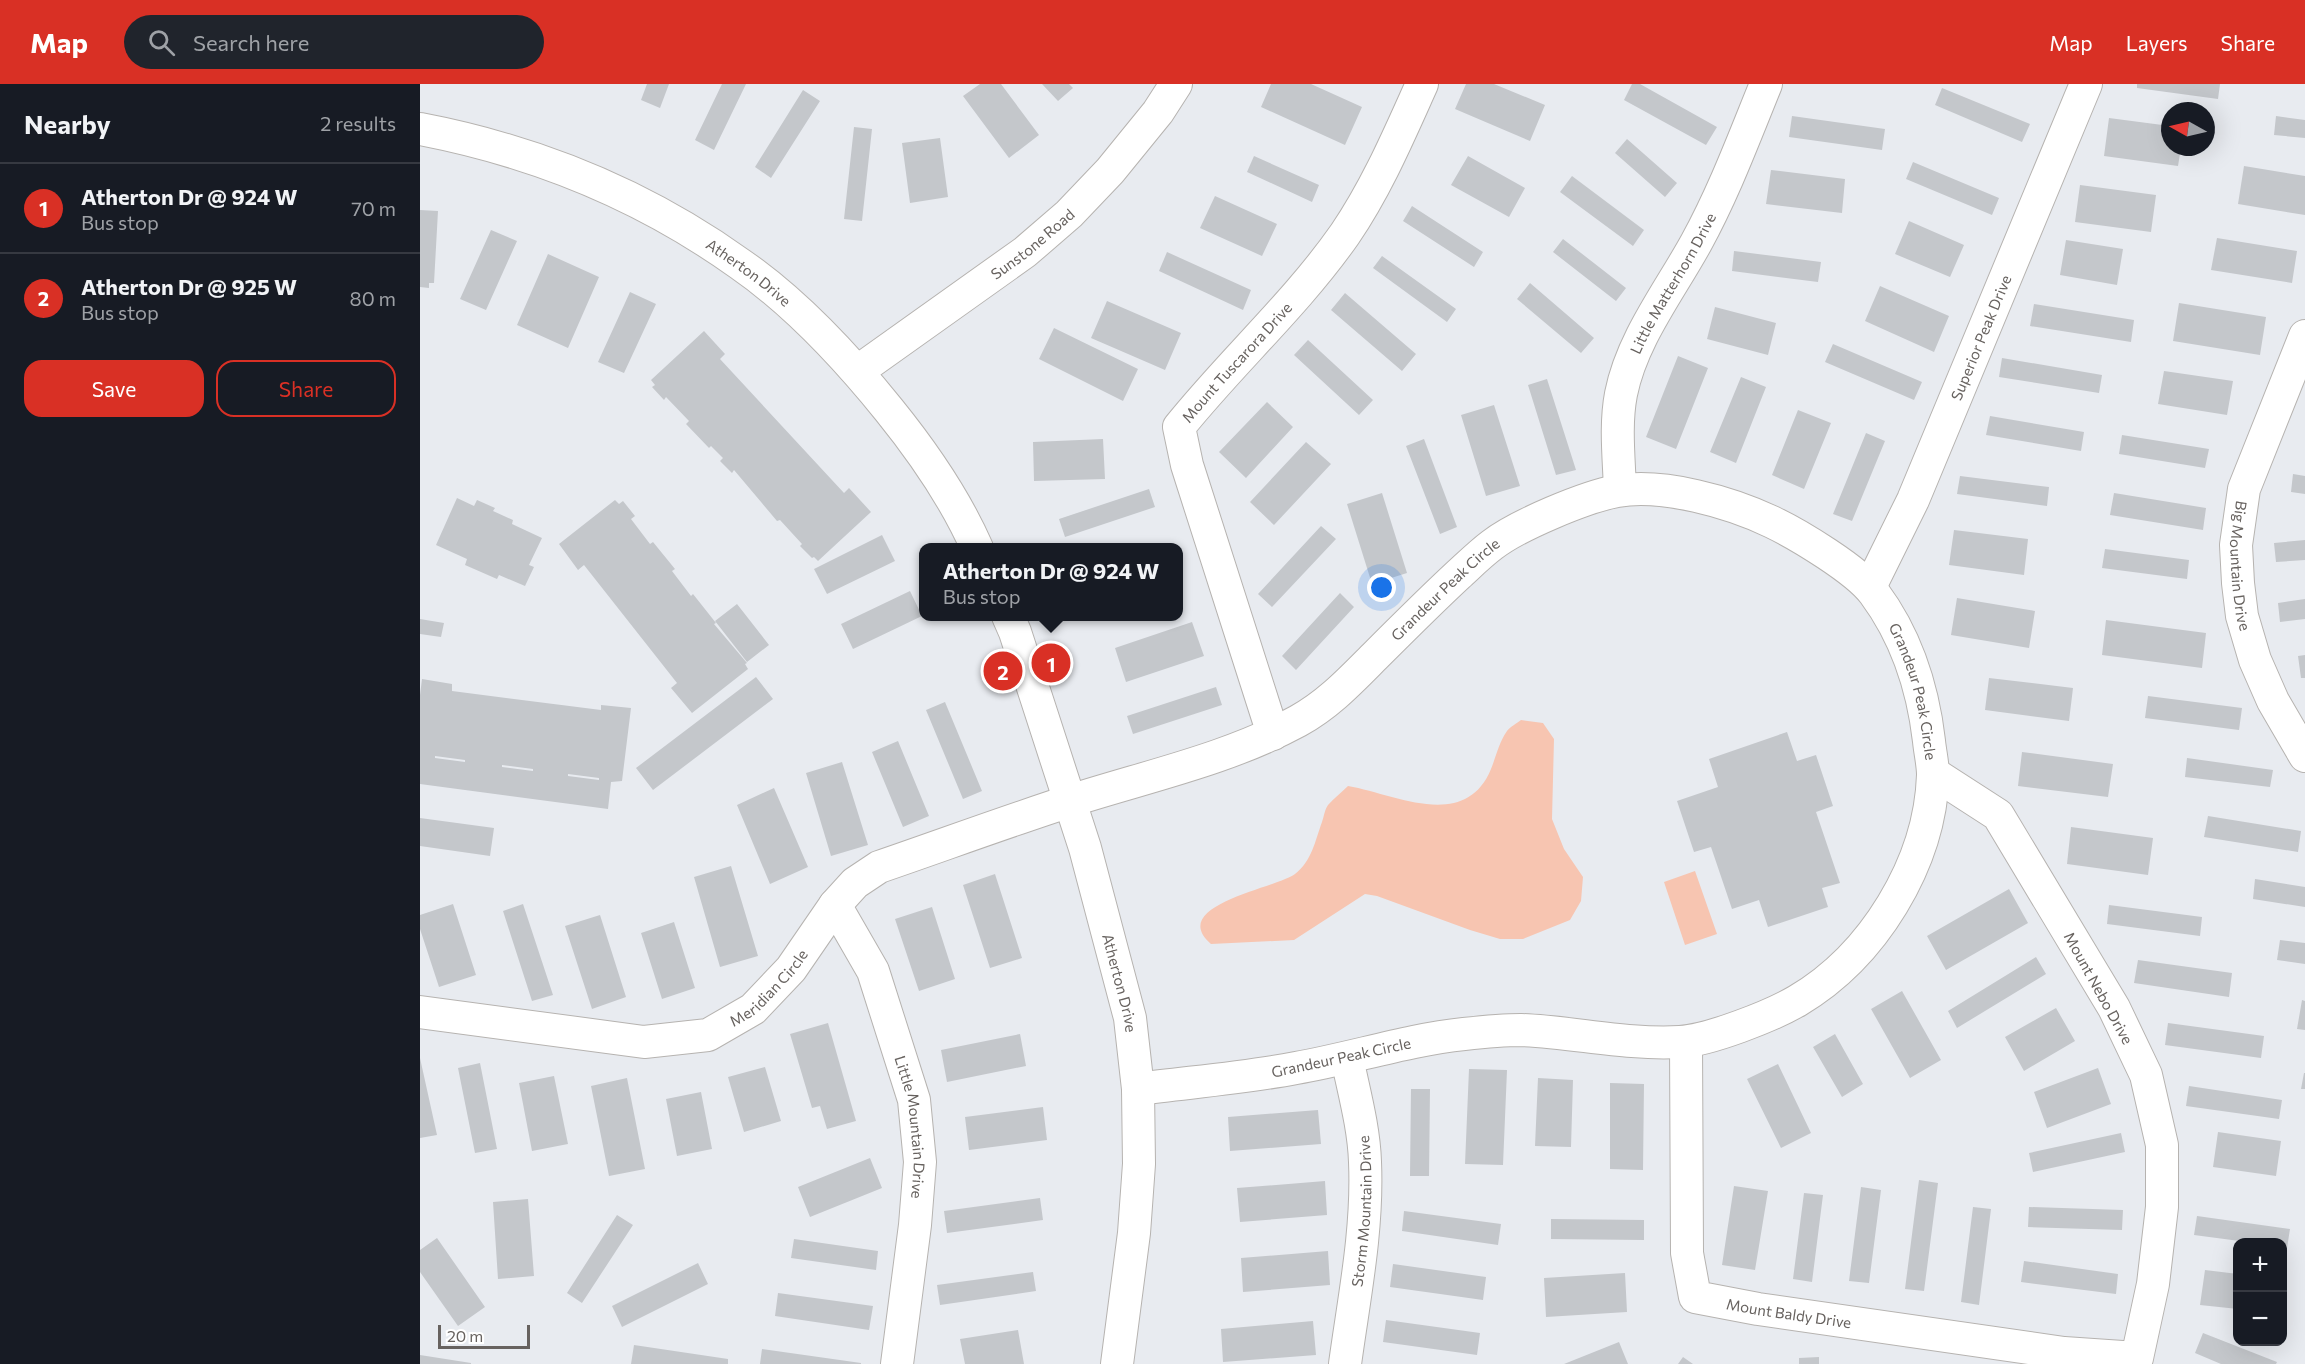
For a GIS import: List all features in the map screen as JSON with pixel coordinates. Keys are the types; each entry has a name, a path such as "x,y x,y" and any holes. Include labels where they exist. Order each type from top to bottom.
{"street":[{"name":"Sunstone Road","path":"858,371 1025,252 1069,214 1110,171 1158,112 1176,84"},
{"name":"Mount Tuscarora Drive","path":"1273,734 1187,465 1179,427 1208,391 1301,290 1345,233 1383,171 1422,84"},
{"name":"Little Matterhorn Drive","path":"1620,490 1618,441 1621,395 1633,352 1696,243 1726,184 1766,84"},
{"name":"Superior Peak Drive","path":"1870,587 1913,500 2086,84"},
{"name":"Atherton Drive","path":"420,129 455,136 530,157 604,185 674,222 741,264 800,313 858,371 932,466 974,543"},
{"name":"Big Mountain Drive","path":"2305,336 2244,489 2236,545 2242,616 2255,660 2273,701 2305,756"},
{"name":"Grandeur Peak Circle","path":"1070,801 1229,753 1303,719 1332,699 1438,593 1494,543 1538,520 1579,503 1620,490 1662,491 1705,497 1748,510 1791,531 1870,587 1896,626 1916,676 1927,725 1933,773 1918,851 1901,890 1880,924 1855,956 1825,983 1793,1004 1758,1020 1686,1042 1620,1041 1519,1030 1465,1034 1411,1041 1347,1058 1292,1069 1138,1089"},
{"name":"Atherton Drive","path":"1010,621 1085,848 1130,1018 1138,1089 1139,1164 1134,1233 1117,1364"},
{"name":"Mount Nebo Drive","path":"1933,773 1998,815 2114,1008 2146,1075 2162,1145 2162,1207 2153,1284 2137,1358"},
{"name":"Meridian Circle","path":"420,1012 644,1042 708,1035 753,1009 791,969 836,905 855,883 879,867 1070,801"},
{"name":"Little Mountain Drive","path":"836,905 873,971 914,1100 920,1162 915,1225 897,1364"},
{"name":"Mount Baldy Drive","path":"1686,1042 1687,1253 1695,1297 1758,1310 2064,1353 2137,1358"},
{"name":"Storm Mountain Drive","path":"1345,1364 1364,1222 1365,1191 1365,1160 1347,1058"}],"shaded area":[{"path":"1521,720 1543,723 1554,739 1552,819 1564,849 1583,877 1581,901 1570,920 1523,939 1500,939 1377,896 1365,894 1294,940 1211,944 1201,930 1203,919 1213,908 1284,879 1301,869 1312,850 1327,807 1348,786 1427,804 1447,804 1464,799 1479,788 1491,769 1504,735"},
{"path":"1695,871 1717,934 1685,945 1664,882"}],"building":[{"path":"647,84 669,84 660,108 641,100"},
{"path":"722,84 746,84 714,150 695,140"},
{"path":"980,84 1001,84 1039,135 1009,158 963,96"},
{"path":"1042,84 1069,84 1073,88 1058,101"},
{"path":"1271,84 1311,84 1362,107 1345,145 1261,107"},
{"path":"1466,84 1494,84 1545,105 1530,141 1455,109"},
{"path":"1632,84 1640,84 1717,127 1706,145 1624,100"},
{"path":"2137,84 2220,84 2218,99 2137,88"},
{"path":"1942,88 2030,124 2022,142 1935,105"},
{"path":"803,90 820,101 771,178 755,167"},
{"path":"1792,116 1885,129 1882,150 1789,137"},
{"path":"2276,116 2305,120 2305,138 2274,135"},
{"path":"2109,118 2161,125 2161,156 2180,156 2178,166 2104,156"},
{"path":"854,127 872,129 862,221 844,219"},
{"path":"940,138 948,197 910,203 902,143"},
{"path":"1627,139 1677,183 1665,197 1615,153"},
{"path":"1254,156 1319,185 1312,202 1247,172"},
{"path":"1468,156 1525,188 1509,217 1451,185"},
{"path":"1913,162 1999,198 1992,215 1906,179"},
{"path":"2244,166 2305,176 2305,215 2238,204"},
{"path":"1771,170 1845,179 1842,213 1766,204"},
{"path":"1572,176 1644,230 1633,246 1560,192"},
{"path":"2080,185 2156,195 2151,232 2075,222"},
{"path":"1215,196 1277,224 1262,256 1200,228"},
{"path":"1412,206 1483,252 1474,267 1403,221"},
{"path":"420,210 438,211 434,283 429,283 429,288 420,287"},
{"path":"1909,221 1964,245 1950,277 1895,254"},
{"path":"491,230 517,241 486,310 460,299"},
{"path":"2217,238 2297,251 2292,283 2211,270"},
{"path":"1563,239 1626,288 1616,301 1553,252"},
{"path":"2066,240 2123,249 2117,285 2060,275"},
{"path":"1734,251 1821,262 1818,282 1732,271"},
{"path":"1167,252 1251,290 1243,310 1159,271"},
{"path":"548,254 599,277 568,348 517,325"},
{"path":"1382,256 1456,309 1447,322 1373,268"},
{"path":"1530,283 1594,338 1581,353 1517,299"},
{"path":"1880,286 1949,316 1934,352 1865,321"},
{"path":"630,292 656,304 624,373 598,362"},
{"path":"1345,293 1416,354 1402,371 1331,310"},
{"path":"1107,301 1181,333 1165,370 1091,338"},
{"path":"2179,303 2266,317 2260,355 2173,341"},
{"path":"2034,304 2134,320 2131,342 2030,326"},
{"path":"1715,307 1776,323 1768,355 1707,339"},
{"path":"1054,328 1138,369 1123,401 1039,359"},
{"path":"704,331 725,354 720,359 844,493 849,488 871,512 818,561 800,546 802,544 780,520 777,521 734,470 732,473 720,461 723,458 711,446 709,448 686,424 689,421 666,397 664,400 652,387 655,385 651,380"},
{"path":"1308,340 1373,400 1359,415 1294,355"},
{"path":"1833,344 1922,382 1914,400 1825,362"},
{"path":"1678,356 1708,368 1676,449 1646,437"},
{"path":"2002,358 2102,375 2099,393 1999,377"},
{"path":"2164,371 2233,381 2227,415 2158,404"},
{"path":"1741,377 1766,387 1736,463 1710,452"},
{"path":"1547,379 1576,470 1556,475 1528,385"},
{"path":"1267,402 1293,427 1246,478 1219,452"},
{"path":"1494,405 1520,486 1486,496 1461,415"},
{"path":"1798,410 1831,423 1804,489 1772,475"},
{"path":"1990,416 2084,432 2081,451 1986,435"},
{"path":"1866,433 1885,441 1852,521 1833,514"},
{"path":"2122,435 2209,449 2205,468 2119,454"},
{"path":"1103,439 1105,479 1034,481 1033,442"},
{"path":"1424,439 1457,527 1440,534 1406,446"},
{"path":"1306,442 1331,464 1274,525 1250,502"},
{"path":"2293,474 2305,476 2305,494 2291,492"},
{"path":"1960,476 2049,487 2047,506 1957,494"},
{"path":"1149,489 1155,507 1065,537 1059,519"},
{"path":"1382,493 1407,573 1372,584 1347,504"},
{"path":"2114,493 2206,508 2203,530 2110,515"},
{"path":"457,498 474,506 477,500 495,508 493,511 513,520 512,524 542,538 529,565 534,567 525,586 499,575 497,579 465,565 467,559 436,545"},
{"path":"615,500 619,504 623,501 635,516 631,519 650,544 653,542 675,569 672,571 691,596 693,594 716,623 714,624 747,663 745,664 748,669 692,713 671,688 677,683 584,565 578,570 559,544"},
{"path":"1321,526 1336,539 1272,607 1258,594"},
{"path":"1954,530 2028,539 2024,575 1949,565"},
{"path":"882,535 895,561 827,594 814,569"},
{"path":"2305,540 2305,560 2276,562 2274,543"},
{"path":"2105,549 2189,560 2187,579 2102,568"},
{"path":"910,591 919,610 919,617 853,649 841,624"},
{"path":"1340,593 1354,607 1296,670 1282,656"},
{"path":"1957,598 2035,611 2029,648 1951,635"},
{"path":"2305,599 2305,619 2280,622 2278,603"},
{"path":"737,604 769,645 747,662 715,621"},
{"path":"420,619 444,623 441,637 420,634"},
{"path":"2106,620 2206,633 2202,668 2102,655"},
{"path":"1192,622 1204,656 1126,682 1115,648"},
{"path":"2305,655 2305,678 2301,678 2298,656"},
{"path":"756,677 773,699 653,790 636,768"},
{"path":"1989,678 2073,688 2069,721 1985,710"},
{"path":"422,679 452,684 452,691 601,710 601,705 631,708 622,781 611,782 608,809 420,784","holes":["435,756 465,760 465,762 435,758","502,765 533,769 533,771 502,767","568,774 599,778 599,780 568,776"]},
{"path":"1216,687 1222,705 1133,734 1127,716"},
{"path":"2148,696 2242,708 2239,730 2145,718"},
{"path":"945,702 982,791 963,799 926,710"},
{"path":"1787,732 1797,761 1816,755 1833,806 1816,812 1840,883 1822,888 1828,907 1768,927 1759,900 1732,909 1711,847 1694,852 1677,801 1718,787 1709,759"},
{"path":"898,741 929,816 903,827 872,752"},
{"path":"2022,752 2113,764 2108,797 2018,786"},
{"path":"2187,758 2273,770 2270,787 2185,777"},
{"path":"842,762 868,845 831,856 806,773"},
{"path":"774,788 808,867 770,884 737,805"},
{"path":"2208,816 2301,831 2298,852 2204,837"},
{"path":"420,818 494,828 490,856 420,846"},
{"path":"2071,827 2153,838 2148,875 2067,864"},
{"path":"731,866 758,956 720,967 694,877"},
{"path":"995,874 1022,958 990,968 963,885"},
{"path":"2255,879 2305,887 2305,907 2253,899"},
{"path":"2009,889 2028,923 1946,970 1927,936"},
{"path":"453,904 476,975 439,987 420,929 420,915"},
{"path":"523,904 553,995 532,1001 503,911"},
{"path":"2109,905 2202,917 2200,936 2107,924"},
{"path":"932,907 955,979 919,991 895,919"},
{"path":"600,915 626,997 592,1009 565,926"},
{"path":"674,922 695,988 662,999 641,933"},
{"path":"2280,940 2305,943 2305,964 2277,960"},
{"path":"2036,957 2046,974 1957,1028 1948,1011"},
{"path":"2138,960 2232,973 2229,997 2134,983"},
{"path":"1902,991 1941,1060 1910,1078 1871,1009"},
{"path":"2302,1000 2305,1001 2305,1030 2297,1029"},
{"path":"2056,1008 2075,1041 2024,1071 2005,1037"},
{"path":"828,1023 856,1121 827,1129 820,1106 812,1108 790,1034"},
{"path":"2168,1023 2264,1036 2261,1058 2165,1045"},
{"path":"1020,1034 1026,1066 947,1082 941,1050"},
{"path":"1835,1034 1863,1084 1842,1097 1813,1047"},
{"path":"420,1058 437,1135 420,1138"},
{"path":"480,1063 497,1149 475,1153 458,1068"},
{"path":"1778,1064 1811,1133 1781,1148 1747,1079"},
{"path":"765,1067 781,1121 744,1132 728,1077"},
{"path":"2098,1068 2111,1104 2047,1128 2034,1092"},
{"path":"1469,1069 1507,1070 1503,1165 1465,1164"},
{"path":"2304,1073 2305,1089 2301,1089"},
{"path":"554,1076 568,1144 532,1151 519,1083"},
{"path":"627,1078 645,1169 609,1176 591,1086"},
{"path":"1538,1078 1573,1080 1571,1147 1535,1146"},
{"path":"1610,1083 1644,1084 1643,1170 1610,1169"},
{"path":"2189,1086 2282,1100 2279,1119 2186,1106"},
{"path":"1411,1089 1430,1089 1429,1176 1410,1176"},
{"path":"701,1092 712,1149 677,1156 666,1099"},
{"path":"1043,1107 1047,1140 969,1150 965,1117"},
{"path":"1318,1110 1321,1144 1230,1151 1228,1117"},
{"path":"2218,1132 2281,1141 2276,1176 2213,1167"},
{"path":"2121,1133 2125,1152 2033,1172 2029,1153"},
{"path":"870,1158 882,1188 810,1217 798,1187"},
{"path":"1919,1180 1938,1183 1924,1291 1905,1289"},
{"path":"1325,1181 1327,1215 1240,1222 1237,1188"},
{"path":"1734,1186 1768,1191 1755,1270 1722,1265"},
{"path":"1861,1187 1881,1190 1869,1283 1849,1281"},
{"path":"1804,1193 1823,1195 1812,1282 1793,1279"},
{"path":"1040,1198 1043,1220 947,1233 944,1211"},
{"path":"528,1199 534,1276 498,1279 493,1202"},
{"path":"1973,1207 1991,1209 1979,1305 1961,1302"},
{"path":"2029,1207 2123,1210 2122,1230 2028,1227"},
{"path":"1404,1211 1501,1224 1498,1245 1402,1231"},
{"path":"617,1215 633,1225 582,1303 567,1293"},
{"path":"2197,1216 2290,1229 2287,1248 2287,1238 2233,1238 2233,1240 2194,1235"},
{"path":"1551,1219 1644,1220 1644,1240 1551,1239"},
{"path":"437,1238 485,1307 458,1326 420,1272 420,1250"},
{"path":"794,1239 878,1251 876,1270 791,1258"},
{"path":"1328,1251 1330,1285 1243,1292 1241,1258"},
{"path":"2024,1261 2118,1274 2116,1294 2021,1282"},
{"path":"698,1263 708,1284 622,1327 612,1306"},
{"path":"1393,1264 1486,1277 1483,1300 1390,1287"},
{"path":"2205,1270 2233,1273 2233,1308 2200,1305"},
{"path":"1033,1272 1036,1291 940,1305 937,1285"},
{"path":"1625,1273 1627,1312 1546,1317 1544,1278"},
{"path":"778,1293 873,1306 869,1330 775,1316"},
{"path":"1386,1320 1480,1333 1477,1355 1383,1342"},
{"path":"1313,1321 1316,1355 1223,1362 1221,1329"},
{"path":"1018,1330 1024,1364 965,1364 960,1339"},
{"path":"2203,1333 2277,1362 2276,1364 2221,1364 2195,1353"},
{"path":"1619,1342 1628,1364 1564,1364"},
{"path":"634,1345 728,1359 728,1364 631,1364"},
{"path":"762,1349 861,1363 861,1364 760,1364"},
{"path":"420,1355 471,1363 471,1364 420,1364"},
{"path":"1683,1357 1693,1364 1678,1364"},
{"path":"1819,1357 1819,1364 1799,1364 1799,1358"}],"place":[{"name":"Atherton Dr @ 924 W","path":"1051,663"},
{"name":"Atherton Dr @ 925 W","path":"1003,671"}]}
